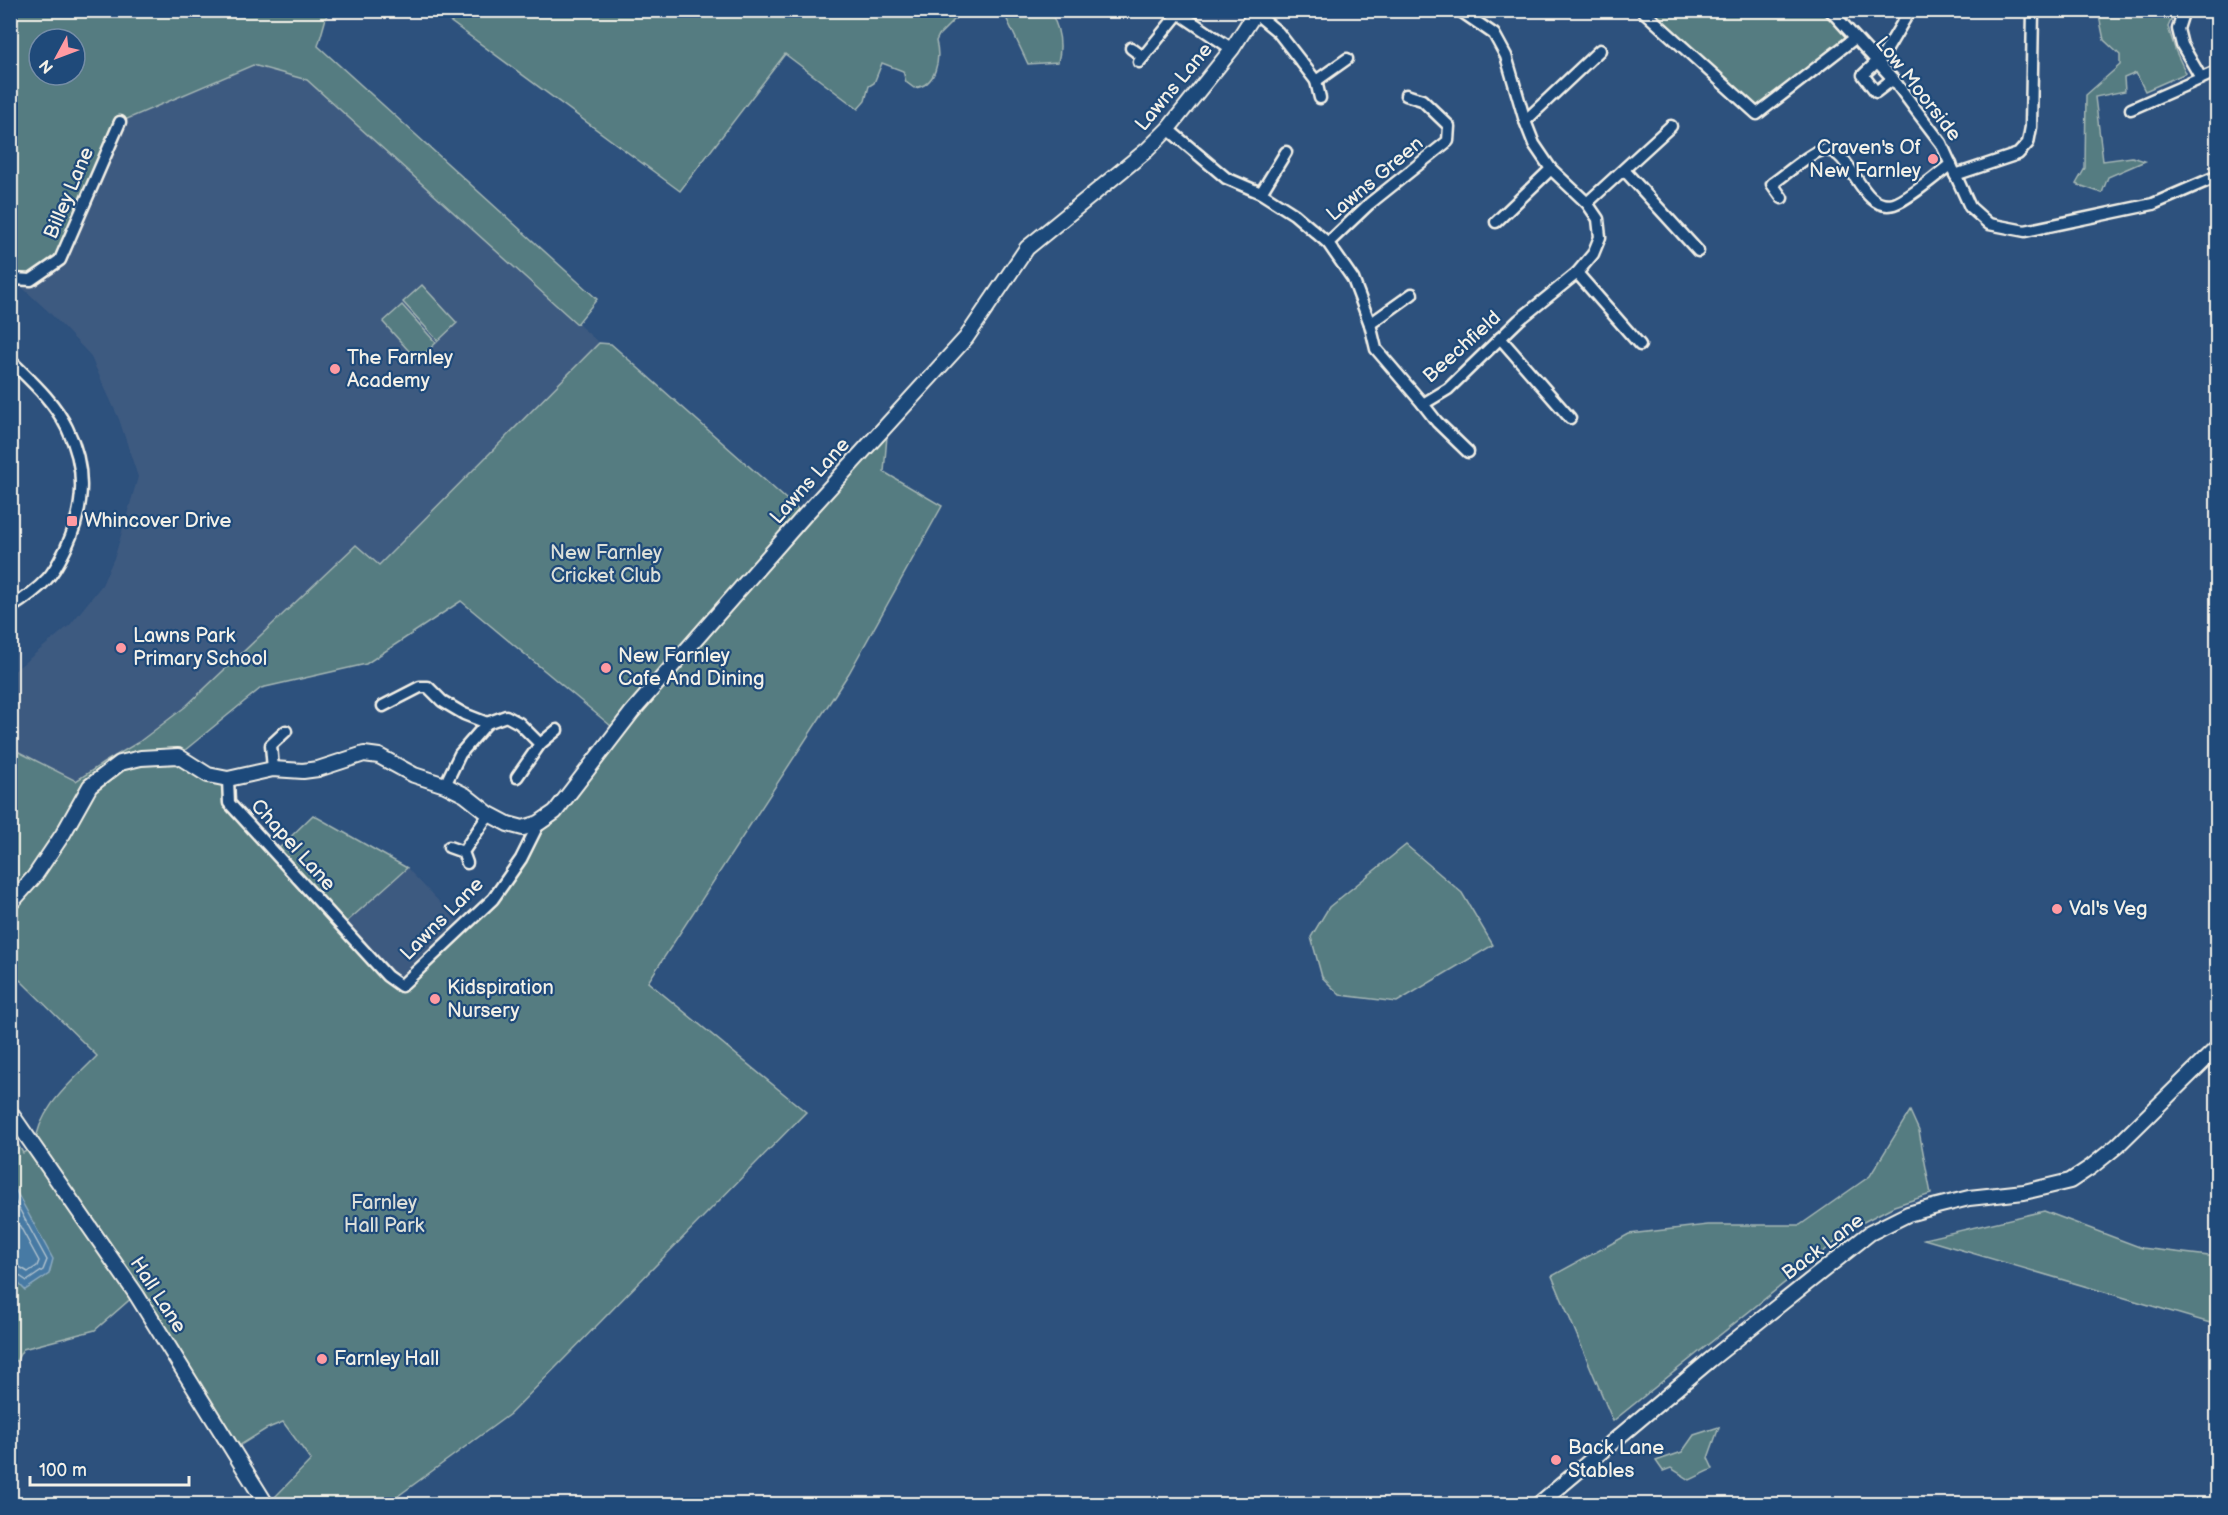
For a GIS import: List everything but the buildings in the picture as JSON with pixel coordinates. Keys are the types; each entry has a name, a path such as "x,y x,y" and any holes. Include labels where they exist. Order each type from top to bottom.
{"street":[{"name":"Beechfield","path":"1168,129 1226,178 1261,193 1294,214 1328,243 1353,279 1370,324 1376,349 1423,404 1448,389 1518,320 1577,273 1593,255 1600,237 1598,219 1587,202 1551,170 1534,144 1525,122 1506,56 1494,34 1459,10"},
{"path":"1642,10 1757,114 1855,38"},
{"name":"Low Moorside","path":"1830,10 1893,79 1941,143 1970,207 1989,224 2025,231 2153,204 2217,176"},
{"path":"1893,79 1876,92 1863,75 1878,63 1910,10"},
{"path":"1955,176 2018,154 2028,143 2031,127 2034,10"},
{"path":"2184,10 2178,29 2182,45 2201,78"},
{"path":"1131,48 1141,59 1176,12 1232,49"},
{"path":"1256,12 1278,32 1316,81 1320,98"},
{"name":"Lawns Lane","path":"401,986 493,899 521,858 538,823 555,812 640,703 804,516 966,338 1027,248 1147,150 1168,129 1232,49 1256,12"},
{"path":"1525,122 1600,50"},
{"path":"1316,81 1347,59"},
{"path":"2131,109 2217,71"},
{"name":"Lawns Green","path":"1328,243 1369,204 1448,141 1449,126 1422,100 1406,95"},
{"name":"Billey Lane","path":"10,281 31,279 60,260 120,122"},
{"path":"1587,202 1671,126"},
{"path":"1782,198 1772,184 1818,151 1832,151 1846,162 1868,197 1881,205 1896,204 1951,164"},
{"path":"1261,193 1286,152"},
{"path":"1496,222 1551,170"},
{"path":"1624,170 1698,251"},
{"path":"1577,273 1640,345"},
{"path":"1370,324 1412,294"},
{"path":"1500,338 1570,418"},
{"path":"10,360 54,406 67,428 79,459 82,485 76,526 61,559 48,578 26,598 10,608"},
{"path":"1423,404 1468,452"},
{"path":"383,706 420,687 428,687 442,701 464,714 487,723"},
{"path":"445,785 460,754 487,723 506,716 519,723 540,744"},
{"path":"517,777 540,744 557,730"},
{"path":"273,769 271,745 286,731"},
{"path":"10,904 34,877 90,786 120,764 141,758 178,756 208,775 228,779 273,769 303,771 364,754 379,756 414,775 445,785 465,795 489,814 508,824 523,828 538,823"},
{"name":"Chapel Lane","path":"228,779 229,803 380,968 401,986"},
{"path":"449,848 465,858 489,814"},
{"name":"Back Lane","path":"1539,1504 1710,1360 1870,1233 1908,1214 1937,1206 1970,1198 2024,1192 2070,1182 2116,1146 2217,1047"},
{"name":"Hall Lane","path":"10,1112 136,1294 266,1504"}],"shaded area":[{"name":"The Farnley Academy","path":"253,65 307,80 599,343 378,565 356,545 184,707 139,742 76,781 11,748 10,679 13,672 70,625 102,585 115,556 138,477 119,419 90,355 49,312 13,279 120,122"},
{"path":"407,868 463,927 401,986 341,927"}],"green space":[{"path":"963,10 936,41 937,64 932,77 927,82 914,88 906,82 903,71 882,63 874,83 869,86 865,101 858,109 785,54 680,191 436,11"},
{"path":"10,11 328,11 318,46 597,299 577,324 307,80 253,65 120,122 60,260 31,280 11,279"},
{"path":"1003,11 1050,11 1059,35 1058,62 1028,64"},
{"path":"1642,11 1830,11 1855,38 1757,114"},
{"path":"2098,11 2175,11 2168,27 2186,73 2145,91 2136,73 2124,78 2125,91 2095,97 2103,161 2132,157 2145,161 2108,177 2102,193 2076,184 2085,168 2086,95 2120,65 2120,55 2104,40"},
{"path":"422,285 457,323 438,341 403,302"},
{"path":"402,305 436,343 417,360 383,322"},
{"name":"Farnley Hall Park","path":"599,343 611,344 804,515 888,424 884,472 942,506 849,673 648,982 806,1112 510,1414 387,1504 276,1504 273,1499 311,1460 283,1422 266,1429 239,1446 142,1289 95,1330 23,1349 11,1370 11,1133 23,1153 35,1146 37,1132 49,1108 97,1056 20,980 11,989 11,748 76,781 139,742 185,707 356,545 379,565","holes":["461,601 617,731 528,842 493,899 401,986 341,927 407,868 313,815 274,853 229,803 228,779 179,755 261,688 366,664"]},
{"path":"1406,845 1462,893 1493,945 1397,1002 1340,995 1322,977 1311,937 1329,907"},
{"path":"1910,1111 1919,1131 1931,1194 1894,1206 1854,1227 1613,1421 1552,1276 1629,1234 1708,1225 1800,1225 1870,1176"},
{"path":"2044,1211 2142,1248 2217,1257 2217,1325 1924,1239"},
{"path":"1719,1427 1708,1458 1713,1469 1690,1480 1671,1468 1663,1471 1656,1461 1682,1452 1694,1435"}],"water":[{"path":"10,1180 53,1259 49,1274 25,1290 11,1276"}],"place":[{"name":"Craven's Of New Farnley","path":"1933,159"},
{"name":"The Farnley Academy","path":"335,369"},
{"name":"Whincover Drive","path":"72,521"},
{"name":"Lawns Park Primary School","path":"121,648"},
{"name":"New Farnley Cafe And Dining","path":"606,668"},
{"name":"Val's Veg","path":"2057,909"},
{"name":"Kidspiration Nursery","path":"435,999"},
{"name":"Farnley Hall","path":"322,1359"},
{"name":"Back Lane Stables","path":"1556,1460"}],"park label":[{"name":"New Farnley Cricket Club","path":"606,564"}]}
